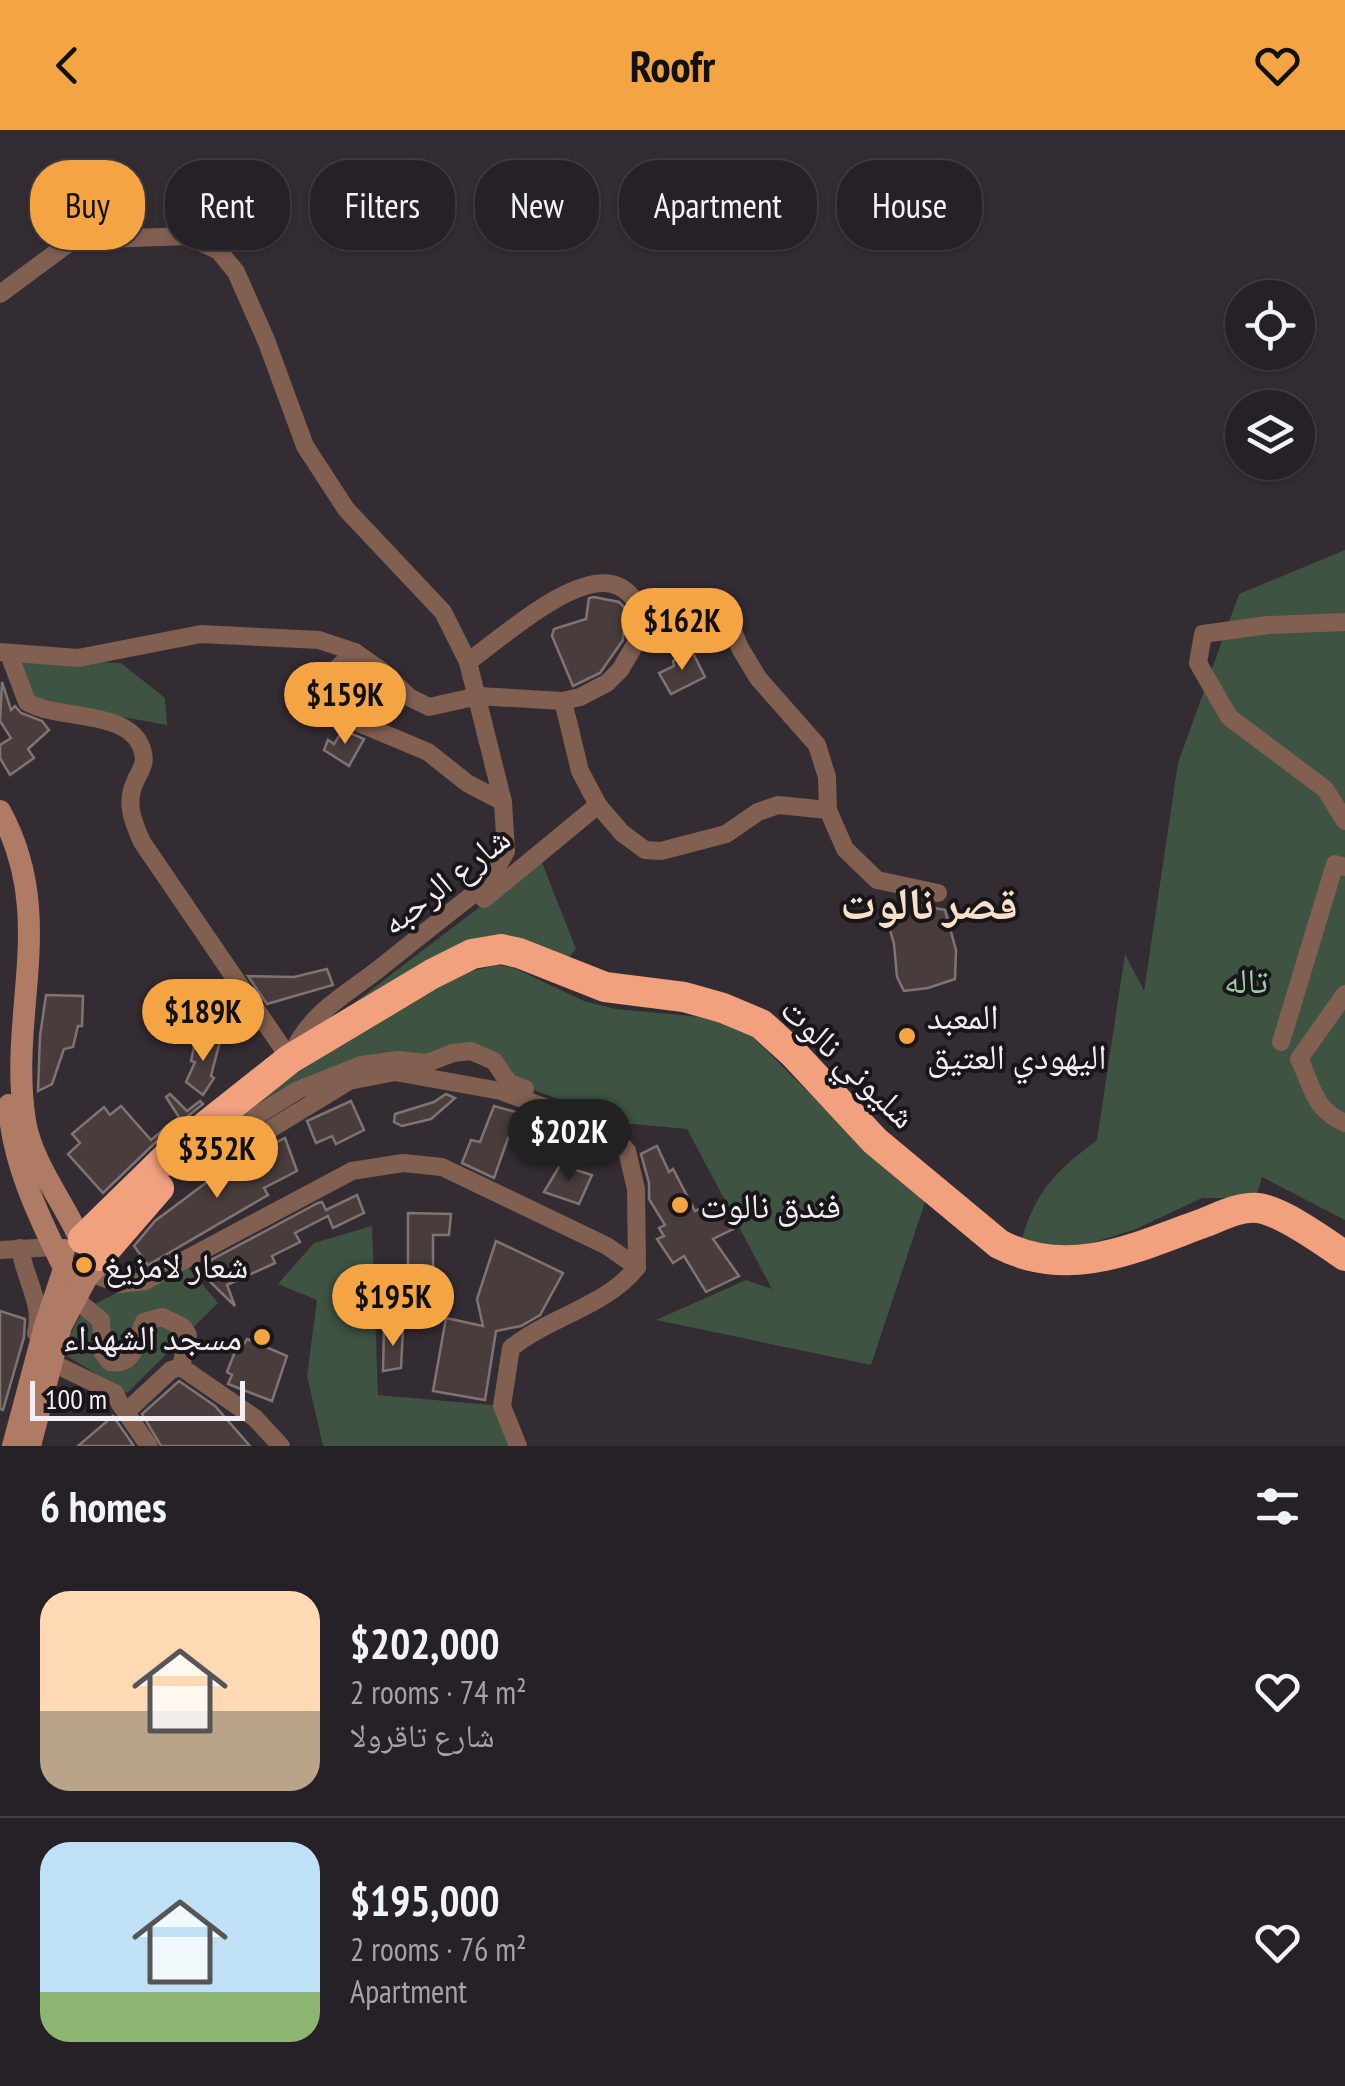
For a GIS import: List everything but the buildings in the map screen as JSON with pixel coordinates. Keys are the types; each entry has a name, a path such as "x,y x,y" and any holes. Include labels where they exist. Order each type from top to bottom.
{"highway":[{"name":"شليوني نالوت","path":"193,1136 290,1059 432,974 472,954 501,949 519,952 604,987 684,997 762,1024 875,1141 999,1244 1018,1254 1045,1262 1077,1262 1256,1207 1345,1256"},
{"path":"78,1258 193,1136"},
{"path":"78,1258 179,1164 193,1136"}],"main road":[{"path":"0,811 21,856 29,895 21,1062 26,1125 78,1258 76,1299 10,1446"},
{"path":"0,840 10,868 19,930 19,973 8,1072 9,1153 29,1191 78,1258"},
{"path":"33,1446 46,1366 78,1258"}],"street":[{"path":"0,294 69,243 79,240 187,236 218,251 236,272 305,446 346,509 443,612 468,662 503,802 506,851 490,881 332,1002 302,1032 290,1059"},
{"path":"468,662 562,595 597,582 628,592 649,620"},
{"path":"290,1059 138,832 130,809 130,795 143,768 144,754 138,738 114,723 27,702 4,653 93,656 201,634 320,640 356,652 418,704 441,706 478,696 563,701 608,683 649,620 676,606 709,605 728,619 758,678 817,744 824,760 828,810 845,849 877,880 938,894"},
{"path":"1345,622 1268,625 1202,634 1198,663 1229,717 1325,789 1345,821"},
{"path":"356,652 306,696 308,712 318,717 342,716 428,752 466,783 503,802"},
{"path":"563,701 580,771 598,805 637,847 653,852 726,834 758,812 778,805 828,810"},
{"name":"شارع الرحبه","path":"332,1002 356,997 500,887 598,805"},
{"path":"1281,1042 1335,864 1345,867"},
{"path":"1345,994 1299,1058 1312,1093 1328,1115 1345,1123"},
{"path":"179,1164 298,1090 361,1065 398,1060 427,1063 471,1051 494,1061 508,1083 618,1124 609,1131"},
{"path":"179,1164 205,1162 231,1153 349,1081 395,1072 502,1090 609,1131 627,1151 636,1190 637,1267 624,1284 532,1331 511,1348 502,1406 518,1446"},
{"path":"0,1250 20,1248 78,1258 120,1284 145,1281 352,1171 404,1162 442,1167 608,1246 637,1267"},
{"path":"10,1446 41,1318 23,1272 20,1248"},
{"path":"76,1299 100,1320 103,1352 110,1362 118,1364 130,1358 148,1318 162,1317 183,1327 206,1354"},
{"path":"181,1367 188,1335"},
{"path":"46,1366 123,1407 149,1446"},
{"path":"123,1407 171,1370 181,1367"},
{"path":"181,1367 255,1418 281,1446"}],"green space":[{"name":"تاله","path":"1345,550 1345,1220 1262,1177 1256,1198 1202,1198 1136,1229 1060,1253 1021,1242 1033,1209 1049,1184 1097,1140 1125,954 1144,991 1178,763 1239,594"},
{"path":"14,659 121,663 165,698 167,725 40,702 26,694"},
{"path":"541,860 576,949 563,964 520,939 360,1013 354,1003"},
{"path":"496,965 512,967 584,1001 616,1009 701,1017 746,1030 859,1143 926,1199 871,1365 656,1320 746,1280 772,1289 687,1129 622,1123 539,1092 470,1056 360,1069 244,1113 334,1045 465,973"},
{"path":"372,1226 378,1395 502,1406 518,1446 323,1446 307,1376 317,1300 278,1284 314,1243"},
{"path":"183,1261 218,1303 127,1393 56,1349 64,1348 88,1307"}],"place":[{"name":"المعبد اليهودي العتيق","path":"907,1036"},
{"name":"فندق نالوت","path":"680,1205"},
{"name":"شعار لامزيغ","path":"84,1265"},
{"name":"مسجد الشهداء","path":"262,1337"}],"district":[{"name":"قصر نالوت","path":"929,902"}]}
